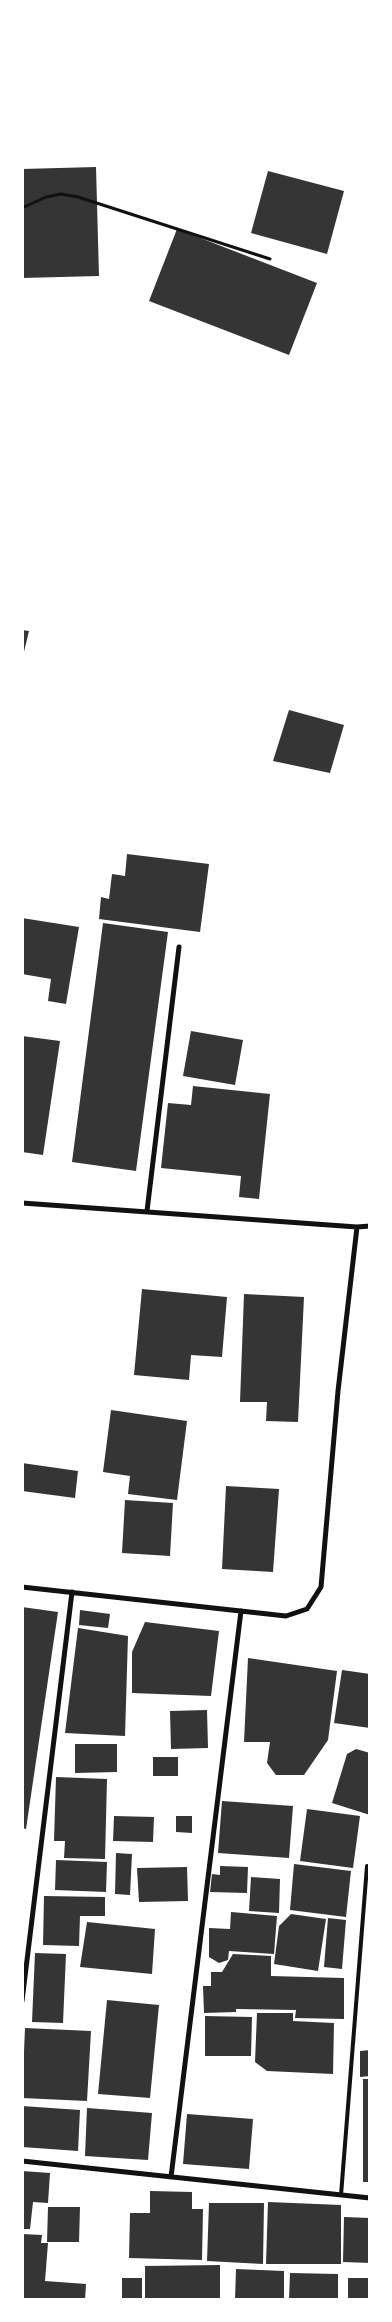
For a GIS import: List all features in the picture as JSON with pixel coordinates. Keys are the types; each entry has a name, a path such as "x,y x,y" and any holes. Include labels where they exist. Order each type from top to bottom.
{"street":[{"path":"147,1211 179,947"},
{"path":"22,1203 357,1227 370,1226"},
{"path":"22,1587 286,1616 307,1609 321,1587 338,1391 357,1227"},
{"path":"22,2001 72,1592"},
{"path":"171,2177 241,1611"},
{"path":"22,2161 370,2198"}],"lane":[{"path":"341,2194 367,1866"}],"path":[{"path":"22,208 46,197 61,194 78,197 270,259"}],"building":[{"path":"96,167 99,276 22,278 22,169"},
{"path":"268,171 344,191 327,254 251,233"},
{"path":"177,229 317,283 289,355 149,301"},
{"path":"22,630 29,631 23,656 22,656"},
{"path":"289,710 344,725 330,773 273,761"},
{"path":"127,854 209,864 200,932 99,919 101,897 109,899 112,874 125,876"},
{"path":"22,918 79,927 66,1004 48,1001 51,979 22,974"},
{"path":"103,923 168,932 136,1171 72,1162"},
{"path":"191,1031 243,1040 235,1085 183,1076"},
{"path":"22,1036 60,1041 43,1155 22,1152"},
{"path":"193,1086 270,1094 259,1199 239,1197 241,1176 161,1168 168,1103 191,1105"},
{"path":"142,1289 227,1297 222,1357 191,1355 189,1380 134,1375"},
{"path":"244,1294 304,1297 298,1422 266,1421 267,1402 240,1402"},
{"path":"111,1410 187,1421 177,1500 128,1494 130,1476 103,1472"},
{"path":"22,1463 78,1471 75,1498 22,1491"},
{"path":"226,1486 279,1489 273,1572 222,1569"},
{"path":"125,1500 173,1503 170,1556 122,1553"},
{"path":"22,1607 58,1612 26,1829 22,1828"},
{"path":"80,1610 110,1614 108,1628 79,1625"},
{"path":"145,1622 219,1631 211,1696 132,1693 132,1652"},
{"path":"78,1628 128,1636 125,1736 65,1733"},
{"path":"248,1658 337,1671 328,1740 304,1775 276,1775 267,1763 270,1742 244,1742"},
{"path":"342,1670 370,1674 370,1728 334,1723"},
{"path":"207,1710 208,1748 171,1749 170,1711"},
{"path":"75,1744 117,1744 117,1772 75,1773"},
{"path":"356,1749 370,1753 370,1815 332,1803 347,1754"},
{"path":"153,1757 178,1757 178,1776 153,1776"},
{"path":"56,1777 107,1779 105,1859 64,1858 65,1841 54,1841"},
{"path":"222,1801 293,1806 289,1858 218,1853"},
{"path":"307,1809 360,1816 353,1868 300,1861"},
{"path":"114,1816 154,1817 153,1842 113,1841"},
{"path":"176,1816 192,1816 192,1833 176,1832"},
{"path":"116,1853 132,1854 130,1895 115,1894"},
{"path":"56,1860 107,1862 106,1892 55,1890"},
{"path":"294,1864 351,1871 346,1917 290,1910"},
{"path":"220,1866 248,1867 247,1893 210,1892 212,1874 220,1875"},
{"path":"187,1867 188,1901 139,1902 137,1868"},
{"path":"251,1877 280,1879 279,1913 249,1911"},
{"path":"44,1896 105,1897 105,1916 80,1916 79,1946 43,1945"},
{"path":"231,1912 277,1916 274,1954 229,1951 228,1960 219,1963 209,1957 209,1928 230,1929"},
{"path":"291,1914 326,1919 318,1971 274,1964 279,1926"},
{"path":"328,1918 346,1920 342,1969 324,1967"},
{"path":"87,1922 155,1929 152,1974 80,1967"},
{"path":"35,1953 66,1954 63,2023 32,2022"},
{"path":"233,1954 271,1956 271,1976 344,1978 344,2019 295,2018 296,2010 236,2009 236,2012 204,2013 203,1986 211,1986 211,1972 222,1972"},
{"path":"107,2000 159,2005 150,2098 98,2094"},
{"path":"257,2013 293,2013 293,2021 334,2023 333,2074 267,2071 255,2062"},
{"path":"205,2016 252,2017 251,2056 205,2056"},
{"path":"25,2028 91,2031 87,2101 22,2098"},
{"path":"370,2050 370,2076 360,2077 360,2051"},
{"path":"363,2079 370,2079 370,2182 363,2182"},
{"path":"22,2106 80,2110 78,2151 22,2147"},
{"path":"87,2108 152,2113 148,2160 85,2156"},
{"path":"187,2114 253,2119 249,2169 183,2164"},
{"path":"22,2171 50,2173 48,2203 33,2202 30,2229 22,2229"},
{"path":"150,2191 192,2192 192,2209 203,2209 202,2260 129,2258 130,2213 150,2213"},
{"path":"268,2202 341,2205 341,2264 266,2264"},
{"path":"209,2203 264,2203 263,2264 207,2261"},
{"path":"48,2207 80,2207 79,2242 47,2242"},
{"path":"344,2217 370,2218 370,2263 343,2262"},
{"path":"22,2234 42,2235 41,2243 48,2243 45,2281 86,2284 85,2300 22,2300"},
{"path":"220,2265 220,2300 145,2300 145,2266"},
{"path":"236,2269 284,2271 284,2300 235,2300"},
{"path":"290,2273 338,2274 338,2300 289,2300"},
{"path":"122,2278 142,2278 142,2300 122,2300"},
{"path":"348,2278 370,2278 370,2300 348,2300"}]}
